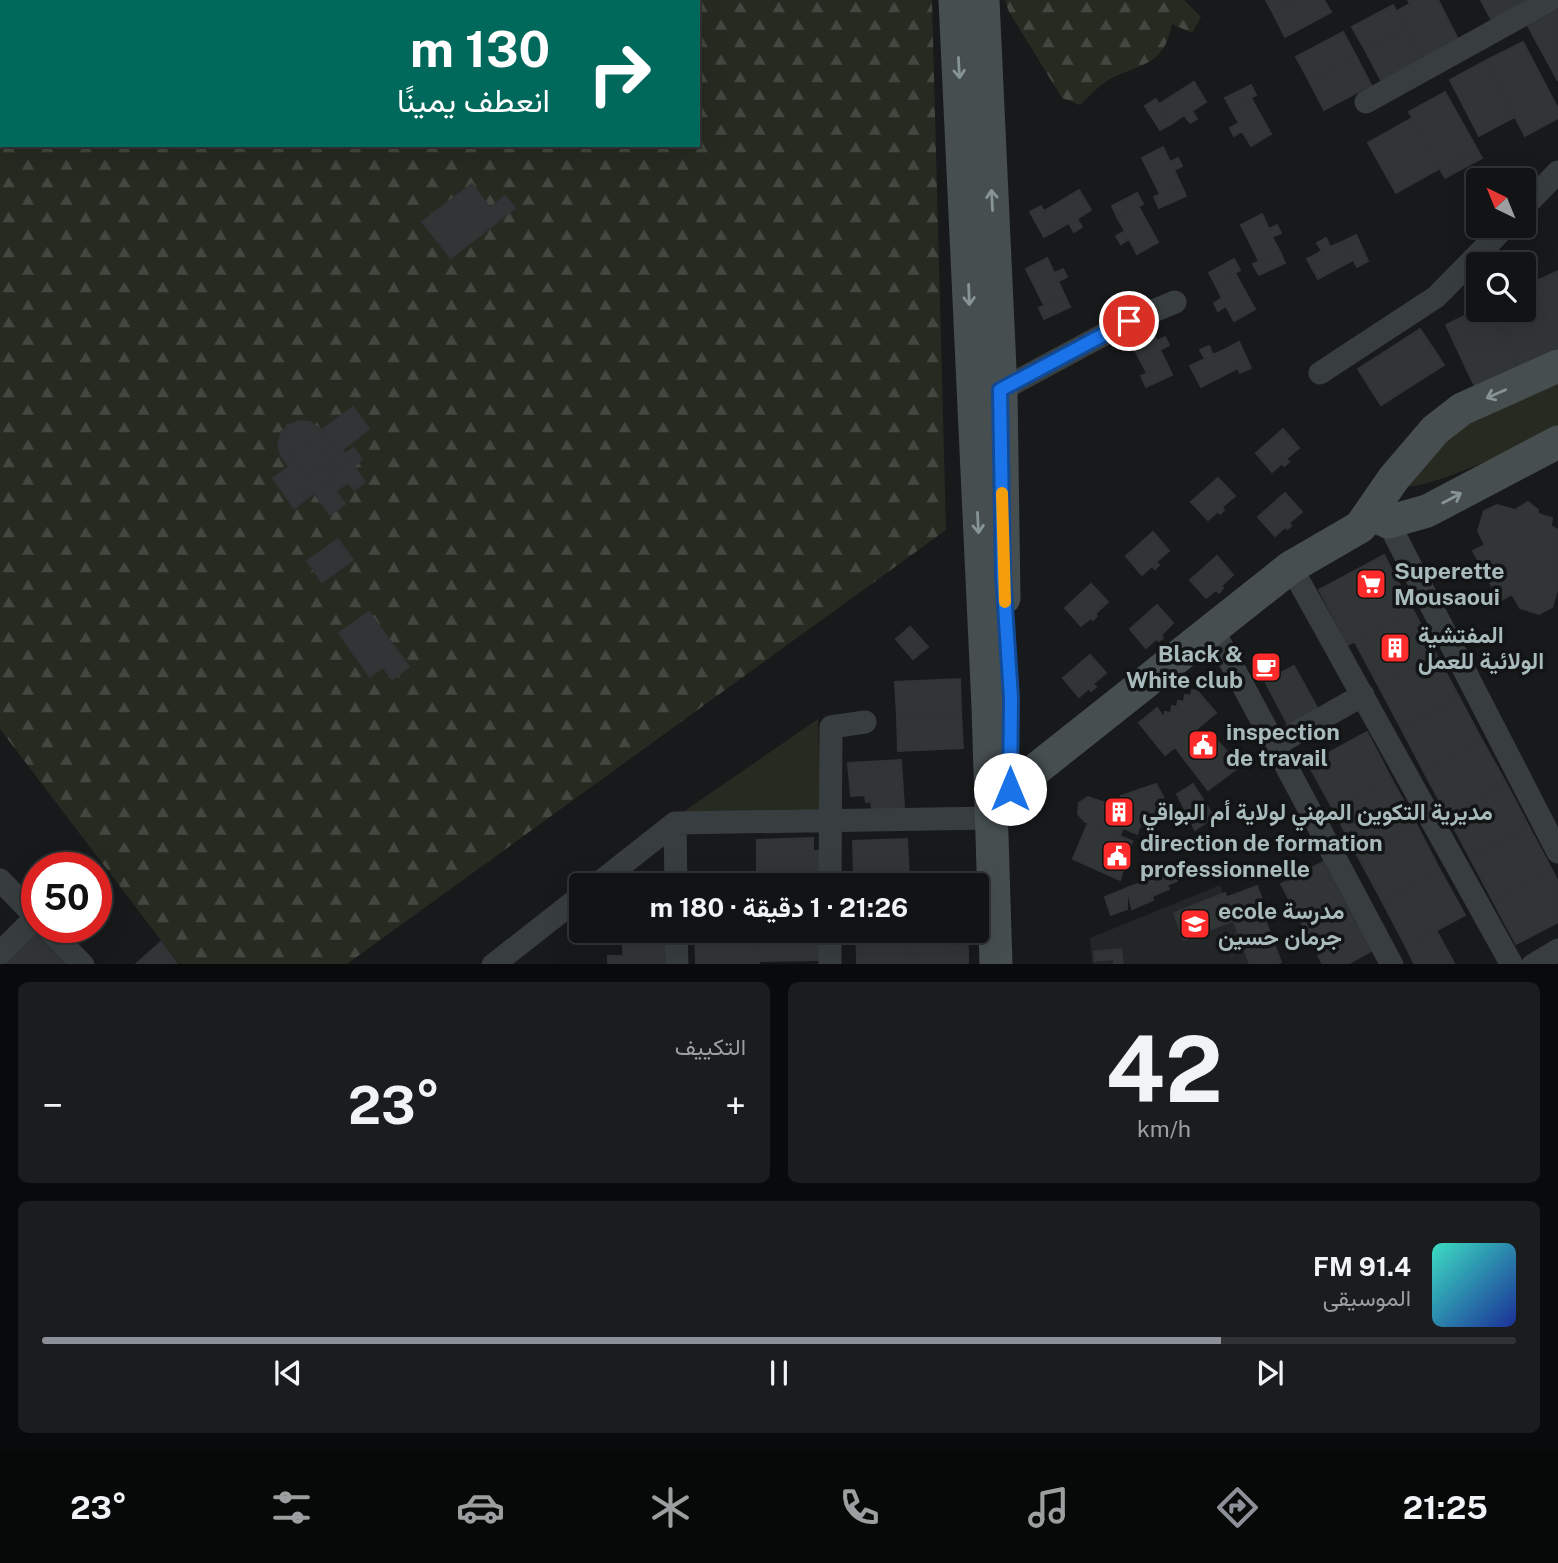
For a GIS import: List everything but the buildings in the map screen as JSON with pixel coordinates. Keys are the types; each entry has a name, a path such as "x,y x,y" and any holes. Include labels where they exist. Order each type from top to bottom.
{"main road":[{"path":"955,0 992,818 996,964"},
{"path":"983,0 1000,390 1003,575 1011,698 1010,789 1019,964"},
{"path":"1374,524 1394,478 1435,430 1462,409 1558,366"},
{"path":"1010,789 1292,567 1374,524 1427,511 1558,442"}],"street":[{"path":"1366,102 1550,0"},
{"path":"1536,195 1558,172"},
{"path":"1320,373 1436,298 1494,238"},
{"path":"1000,390 1129,321 1175,302"},
{"path":"1374,524 1558,852"},
{"path":"1292,567 1512,964"},
{"path":"1212,628 1392,964"},
{"path":"1275,745 1363,695"},
{"path":"830,873 831,727 865,722"},
{"path":"611,873 675,823 830,818 992,818 1010,789"},
{"path":"675,823 676,873"},
{"path":"0,880 21,901"},
{"path":"493,964 569,905"},
{"path":"0,953 21,933"},
{"path":"62,943 83,964"},
{"path":"676,943 677,964"},
{"path":"830,943 831,964"},
{"path":"1533,964 1558,950"}],"shaded area":[{"name":"ecole مدرسة جرمان حسين","path":"1220,885 1225,898 1257,886 1265,908 1261,910 1281,962 1092,964 1090,938"}],"green space":[{"path":"700,0 932,0 946,530 347,964 179,964 112,876 112,852 94,852 0,729 0,147 700,147"},
{"path":"1005,0 1184,0 1201,17 1192,33 1172,24 1168,38 1157,56 1150,62 1106,82 1080,105 1062,98 1009,12"},
{"path":"1558,377 1558,429 1455,474 1416,486 1406,485 1446,432"},
{"path":"818,719 821,812 683,812"}],"slow traffic":[{"path":"1002,493 1005,602"}],"place":[{"name":"Superette Mousaoui","path":"1371,584"},
{"name":"المفتشية الولائية للعمل","path":"1395,648"},
{"name":"Black & White club","path":"1266,667"},
{"name":"inspection de travail","path":"1203,745"},
{"name":"مديرية التكوين المهني لولاية أم البواقي","path":"1119,812"},
{"name":"direction de formation professionnelle","path":"1117,856"},
{"name":"ecole مدرسة جرمان حسين","path":"1195,924"}],"route":[{"path":"1010,789 1011,698 1003,575 1000,390 1129,321"}]}
